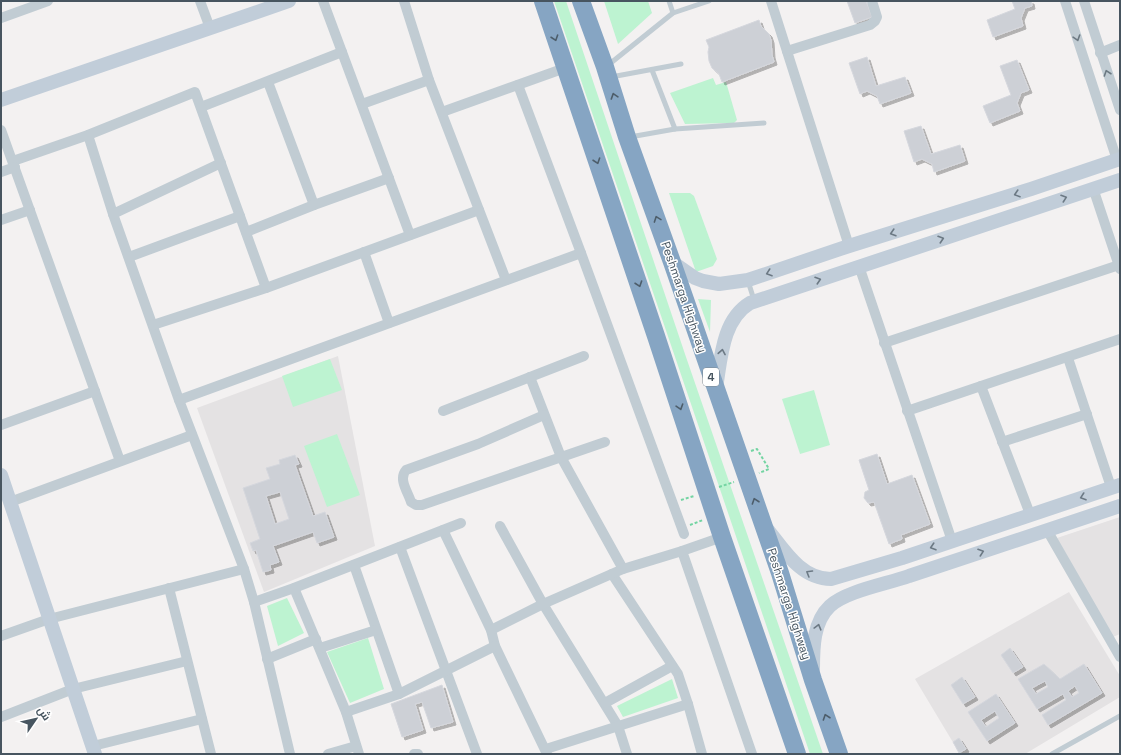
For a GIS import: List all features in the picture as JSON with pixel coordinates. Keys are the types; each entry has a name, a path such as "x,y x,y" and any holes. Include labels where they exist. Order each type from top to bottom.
{"highway":[{"path":"542,1 656,336 722,537 797,754"},
{"name":"Peshmarga Highway","path":"581,1 627,137 780,573 839,754"}],"street":[{"path":"1,18 48,1"},
{"path":"200,1 210,28"},
{"path":"1,100 289,1"},
{"path":"323,1 410,235"},
{"path":"404,1 430,80 506,280"},
{"path":"771,1 849,246"},
{"path":"787,51 870,25 874,22 877,16 872,1"},
{"path":"672,262 695,278 702,281 719,284 748,280 849,246 998,200 1118,159 1066,3 1079,1"},
{"path":"1084,1 1120,110"},
{"path":"1100,53 1120,45"},
{"path":"201,107 342,52"},
{"path":"442,112 565,68"},
{"path":"362,104 430,80"},
{"path":"268,82 314,205"},
{"path":"518,86 684,534"},
{"path":"1,172 14,164 195,92 266,288"},
{"path":"1,130 120,461"},
{"path":"88,135 113,214 179,400 244,569 254,602 290,754"},
{"path":"113,214 221,163"},
{"path":"246,232 314,205 389,178"},
{"path":"716,391 722,352 728,330 738,313 755,301 1120,180"},
{"path":"884,343 1119,267 1093,188"},
{"path":"998,200 1004,218"},
{"path":"1,220 30,210"},
{"path":"153,325 266,288 479,210"},
{"path":"129,257 240,216"},
{"path":"364,252 389,323"},
{"path":"179,400 581,253"},
{"path":"859,266 906,411 952,542"},
{"path":"906,411 1068,358 1120,339"},
{"path":"443,411 584,356"},
{"path":"762,524 797,564 809,574 819,578 837,577 952,542 1030,514 1116,486 1086,414 1068,358"},
{"path":"530,377 561,457 623,569"},
{"path":"981,386 1030,514"},
{"path":"1,425 95,391"},
{"path":"1002,442 1086,414"},
{"path":"544,415 478,444 406,470 403,474 403,479 411,502 416,505 422,505 605,442"},
{"path":"10,502 192,435"},
{"path":"1,475 94,750 202,719"},
{"path":"814,680 813,652 819,622 826,610 837,600 845,596 908,577 1120,506"},
{"path":"254,602 354,565 462,522"},
{"path":"500,526 543,604 618,726 627,754"},
{"path":"443,530 491,630 495,646 546,751 688,704"},
{"path":"1047,530 1120,657"},
{"path":"491,630 543,604 623,569 722,537"},
{"path":"400,547 477,754"},
{"path":"682,551 752,754"},
{"path":"902,558 908,577"},
{"path":"354,565 399,694"},
{"path":"1,636 49,619 244,569"},
{"path":"612,574 678,674 702,754"},
{"path":"169,588 210,754"},
{"path":"294,588 346,712 358,750 328,754"},
{"path":"267,659 318,644 376,630"},
{"path":"346,712 399,694 495,646"},
{"path":"1,717 73,689 187,661"},
{"path":"605,703 672,666"}],"lane":[{"path":"669,1 673,13"},
{"path":"606,73 673,13 710,1"},
{"path":"606,73 652,70 681,64"},
{"path":"652,70 675,129"},
{"path":"627,137 675,129 764,123"},
{"path":"748,280 755,301"},
{"path":"1052,754 1120,716"}],"path":[{"path":"755,474 769,469 757,449"},
{"path":"718,487 740,480"},
{"path":"681,500 696,495"}],"shaded area":[{"path":"338,356 375,546 264,592 197,408"},
{"path":"1120,517 1120,634 1113,637 1057,538"},
{"path":"1069,592 1120,676 1120,697 1025,754 960,754 915,679"}],"green space":[{"path":"554,1 566,1 686,357 823,754 810,754"},
{"path":"604,1 648,1 652,13 618,44"},
{"path":"713,78 716,85 726,82 737,120 734,123 685,124 670,93"},
{"path":"669,193 690,193 694,196 717,259 713,266 696,272"},
{"path":"698,299 711,300 710,332"},
{"path":"330,359 342,390 293,407 282,376"},
{"path":"814,390 830,445 800,454 782,399"},
{"path":"337,434 360,495 327,507 304,446"},
{"path":"287,598 304,633 278,646 267,606"},
{"path":"368,638 384,689 350,703 327,652"},
{"path":"672,679 678,698 623,717 617,706"}],"building":[{"path":"847,1 866,1 872,17 855,23"},
{"path":"1012,1 1031,1 1032,6 1025,8 1021,18 1023,26 993,37 987,20 1015,9"},
{"path":"759,20 761,26 769,34 774,62 722,82 719,74 712,68 709,61 709,47 706,40"},
{"path":"867,57 876,86 905,77 911,93 880,104 877,96 867,91 860,94 849,63"},
{"path":"1017,60 1029,90 1021,93 1017,103 1020,111 990,123 983,106 1011,95 1000,66"},
{"path":"921,126 931,154 960,145 965,161 934,172 932,164 922,159 914,162 904,131"},
{"path":"877,454 887,484 912,475 930,524 901,535 902,539 889,544 874,502 868,503 864,498 865,492 869,490 859,460"},
{"path":"295,455 299,464 295,465 313,516 325,512 334,537 317,543 313,532 273,546 279,562 270,565 271,570 263,572 256,550 253,551 250,543 260,539 243,488 270,479 266,468 280,464 279,460","holes":["280,492 289,519 275,524 266,496"]},
{"path":"1010,648 1023,667 1013,673 1001,655"},
{"path":"1044,664 1060,679 1084,664 1102,693 1048,725 1042,715 1066,700 1063,694 1037,709 1018,679","holes":["1045,681 1048,687 1036,694 1032,688","1075,686 1079,693 1072,697 1068,691"]},
{"path":"962,677 975,697 963,704 951,685"},
{"path":"442,685 453,722 431,728 422,702 415,704 423,730 402,737 391,704"},
{"path":"996,694 1015,723 987,741 968,712","holes":["995,711 999,718 986,727 981,720"]},
{"path":"959,738 966,749 959,753 953,742"}]}
